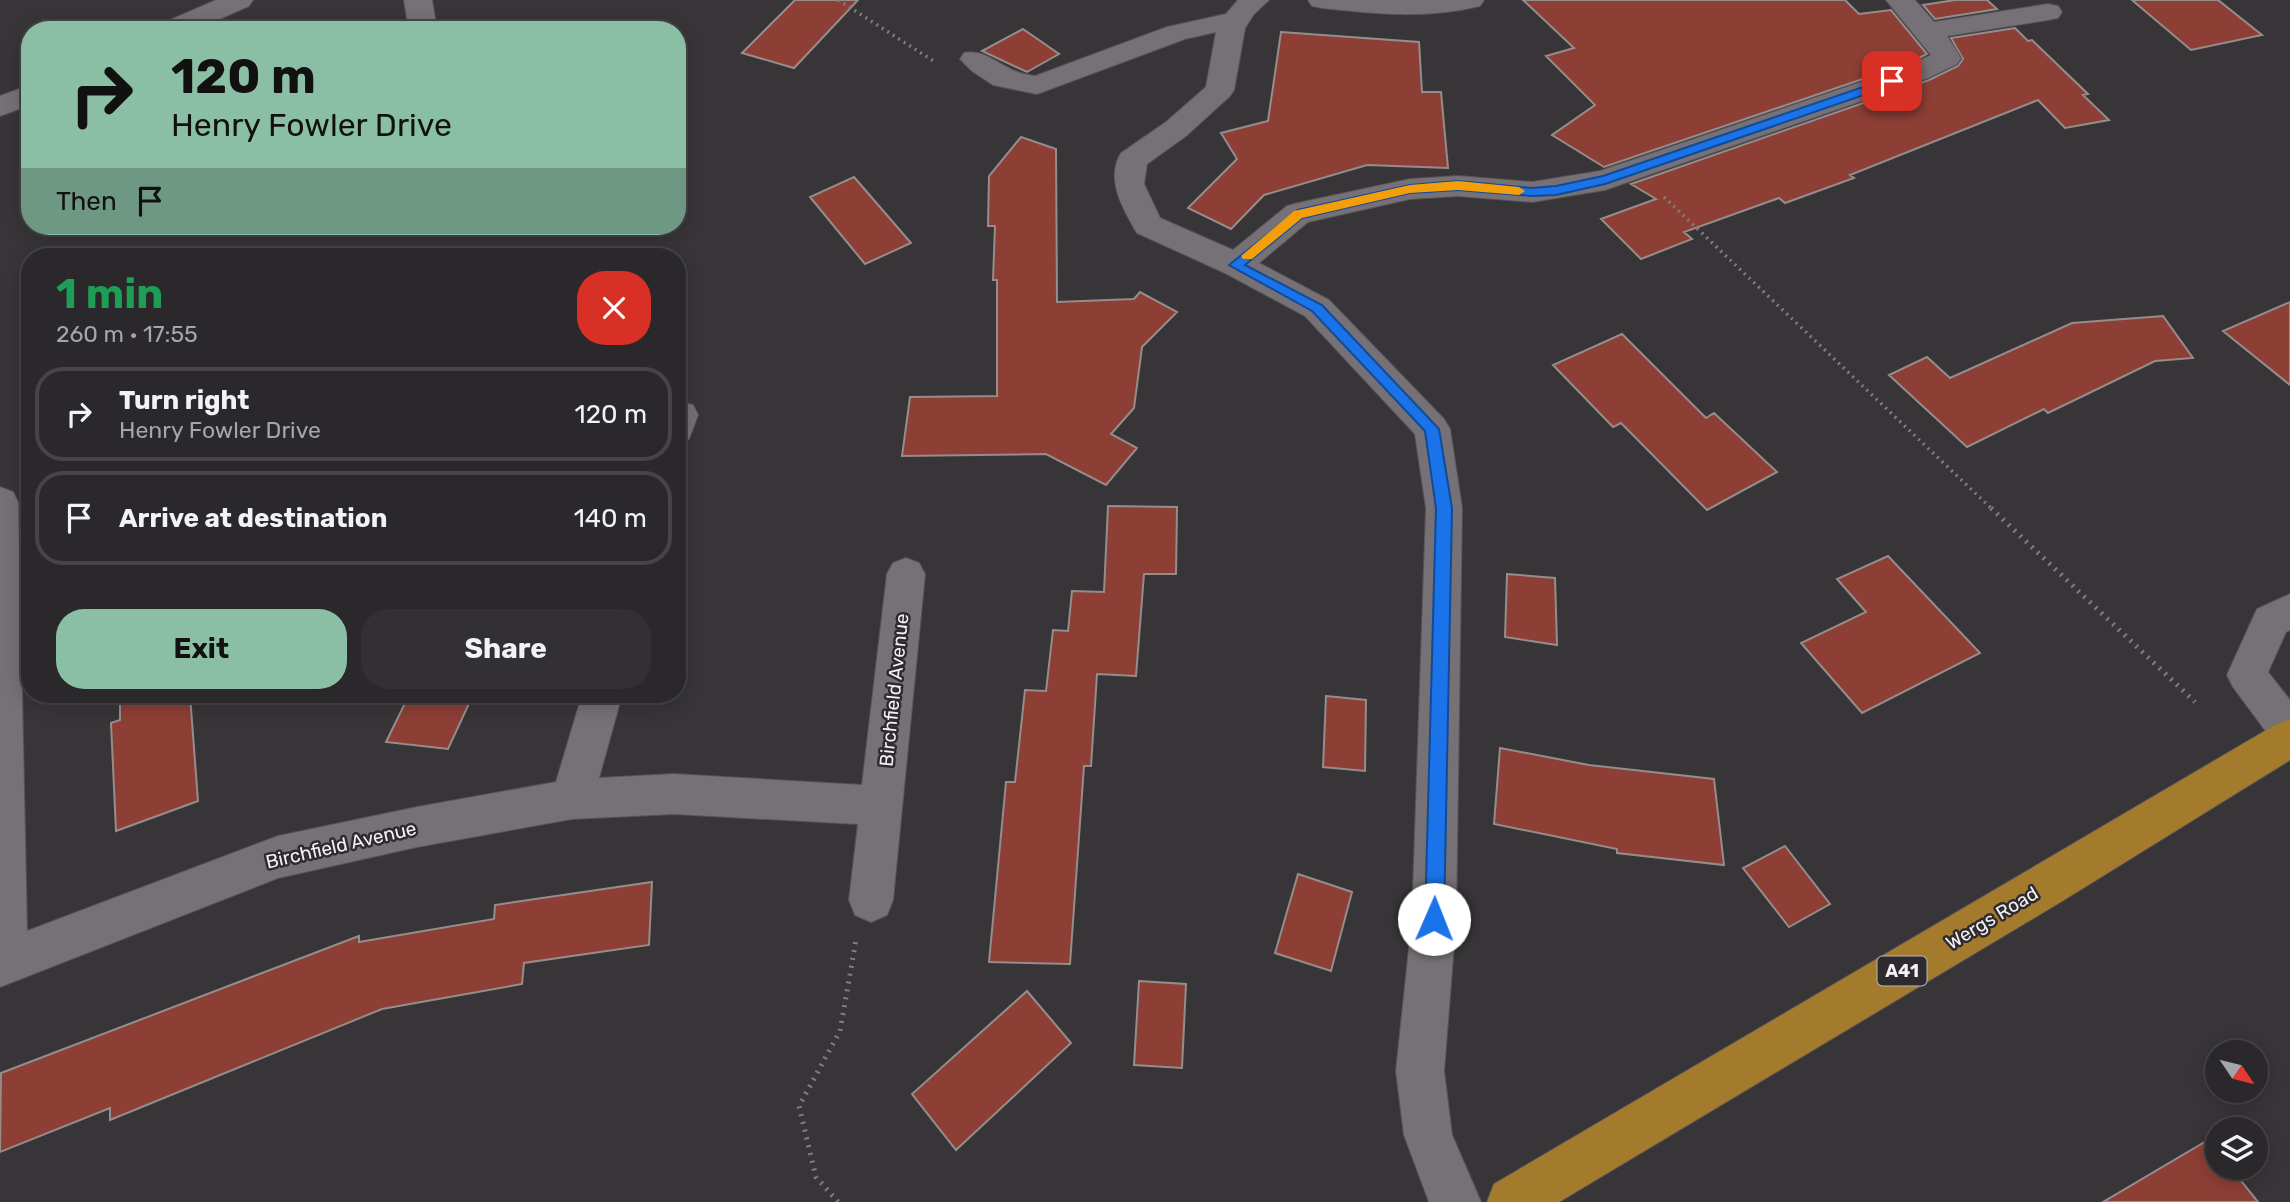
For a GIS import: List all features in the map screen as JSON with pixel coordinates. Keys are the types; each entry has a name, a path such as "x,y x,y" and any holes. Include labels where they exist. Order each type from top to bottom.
{"highway":[{"name":"Wergs Road","path":"1512,1202 2290,738"}],"street":[{"path":"192,21 240,0"},
{"path":"418,0 423,21"},
{"path":"1322,0 1394,8 1454,4 1470,0"},
{"path":"1236,265 1298,214 1410,189 1458,186 1532,192 1605,180 1917,72 1947,58 1900,0"},
{"path":"974,59 998,78 1016,85 1037,85 1244,10"},
{"path":"1244,10 1229,27 1220,90 1175,129 1132,160 1129,184 1148,225 1236,265 1317,308 1432,429 1444,508 1434,919 1420,1070 1428,1135 1442,1175 1456,1202"},
{"path":"1927,31 2048,12"},
{"path":"0,107 21,98"},
{"path":"0,502 3,963"},
{"name":"Birchfield Avenue","path":"871,900 906,574"},
{"path":"2290,610 2272,621 2247,675 2290,732"},
{"path":"572,799 599,703"},
{"name":"Birchfield Avenue","path":"3,963 278,857 417,827 572,799 674,794 882,806"}],"path":[{"path":"1635,170 2195,702"},
{"path":"838,1202 816,1177 799,1106 840,1031 855,944 871,900"}],"building":[{"path":"795,0 858,0 794,68 742,53"},
{"path":"1523,0 1845,0 1859,14 1891,10 1927,54 1907,64 1604,167 1552,135 1595,105 1546,56 1574,48"},
{"path":"1955,0 1987,0 1997,9 1935,19 1923,5"},
{"path":"2132,0 2218,0 2262,35 2191,50"},
{"path":"2015,28 2028,41 2032,40 2088,94 2083,95 2109,120 2065,128 2038,100 1850,175 1854,178 1785,203 1779,198 1684,232 1692,239 1641,259 1601,219 1656,199 1631,184 1929,80 1958,66 1963,59 1951,38"},
{"path":"1023,29 1059,54 1027,72 982,51"},
{"path":"1281,32 1419,42 1422,92 1441,92 1448,168 1367,165 1264,195 1231,229 1188,208 1237,159 1221,133 1268,121"},
{"path":"1021,137 1056,149 1057,302 1134,299 1140,292 1177,312 1142,347 1134,408 1111,434 1137,448 1106,485 1046,454 902,456 910,397 997,396 997,280 993,280 995,226 988,226 989,176"},
{"path":"854,177 911,243 865,264 810,197"},
{"path":"2290,302 2290,385 2223,331"},
{"path":"2163,316 2193,358 2155,361 2048,413 2044,409 1967,447 1889,375 1927,357 1950,378 2072,323"},
{"path":"1622,334 1706,418 1714,413 1777,472 1707,510 1621,423 1613,427 1553,365"},
{"path":"1108,506 1177,507 1176,574 1144,574 1136,676 1097,674 1091,766 1084,766 1070,964 989,962 1006,782 1015,782 1025,690 1046,691 1053,630 1068,631 1072,591 1104,592"},
{"path":"1888,556 1980,653 1862,713 1801,643 1866,612 1837,579"},
{"path":"1507,574 1555,578 1557,645 1505,637"},
{"path":"1326,696 1366,700 1365,771 1323,767"},
{"path":"120,703 191,703 198,801 116,831 111,723 120,720"},
{"path":"405,703 469,703 448,749 386,742"},
{"path":"1500,748 1589,765 1714,779 1724,865 1617,853 1617,849 1494,824"},
{"path":"1785,846 1830,904 1789,927 1743,868"},
{"path":"1298,874 1352,892 1331,971 1275,953"},
{"path":"652,882 649,945 524,963 522,984 382,1009 110,1120 110,1108 0,1152 1,1073 359,936 359,942 494,919 495,905"},
{"path":"1139,981 1186,984 1182,1068 1134,1065"},
{"path":"1027,991 1071,1043 956,1150 912,1094"},
{"path":"2205,1142 2205,1180 2240,1180 2258,1202 2103,1202"}],"slow traffic":[{"path":"1248,256 1298,214 1410,189 1458,186 1519,191"}],"route":[{"path":"1434,919 1444,508 1432,429 1317,308 1236,265 1298,214 1410,189 1458,186 1532,192 1605,180 1892,81"}]}
